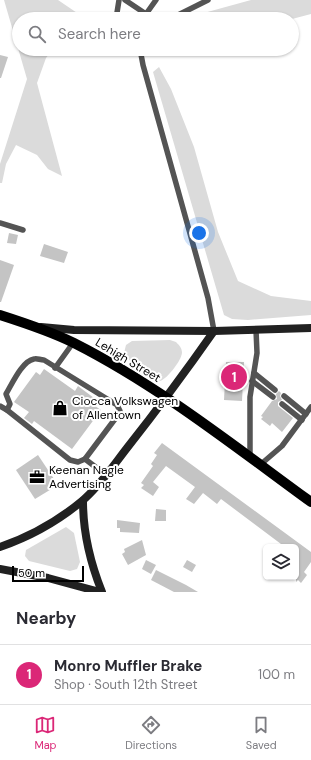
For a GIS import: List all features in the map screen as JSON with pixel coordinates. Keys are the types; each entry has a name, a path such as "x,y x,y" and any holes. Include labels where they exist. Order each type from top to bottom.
{"main road":[{"name":"Lehigh Street","path":"0,315 36,326 102,358 167,398 311,502"}],"street":[{"path":"36,326 74,330 214,331 311,328"},
{"path":"0,547 36,532 83,501 106,475 167,398 214,331"},
{"path":"83,501 83,519 87,546 101,592"},
{"path":"0,569 48,578 101,592"}],"lane":[{"path":"118,12 119,0"},
{"path":"125,0 140,12"},
{"path":"148,12 156,0"},
{"path":"184,12 208,0"},
{"path":"141,56 208,298 214,331"},
{"path":"0,223 23,230"},
{"path":"250,458 250,397 256,354 256,330"},
{"path":"55,368 73,343"},
{"path":"0,406 70,460 78,462 85,459 120,411 117,405 44,360 35,358 22,367 6,394 10,404 7,410"},
{"path":"254,373 275,390"},
{"path":"252,381 273,397"},
{"path":"284,396 306,414"},
{"path":"282,404 302,420"},
{"path":"260,465 282,446 311,408"},
{"path":"85,459 106,475"}],"shaded area":[{"path":"4,0 58,0 76,12 12,12 12,27"},
{"path":"251,0 311,0 311,14 299,17 299,12 207,12"},
{"path":"20,56 48,56 37,83 62,176 48,169 37,155 16,145 6,164 2,183 0,183 0,164 27,79"},
{"path":"159,67 171,89 194,147 218,232 238,281 271,296 311,301 311,315 248,320 232,319 224,315 153,72"},
{"path":"170,340 178,344 182,353 173,369 163,380 160,381 128,359 124,353 126,345 132,341"},
{"path":"66,527 74,533 80,562 77,569 70,571 29,561 25,556 26,550"}],"building":[{"path":"0,55 8,57 1,78 0,78"},
{"path":"9,233 18,235 16,244 7,243"},
{"path":"44,244 68,252 64,263 40,256"},
{"path":"0,260 14,265 1,302 0,302"},
{"path":"226,362 244,362 242,401 224,400"},
{"name":"Ciocca Volkswagen of Allentown","path":"44,369 75,391 78,386 98,401 95,406 101,410 72,449 34,421 32,424 24,418 29,412 14,402 36,372 40,375"},
{"path":"279,391 281,393 280,396 282,400 278,402 278,406 293,418 282,432 272,423 270,426 261,419 263,417 261,416 272,401 277,399 276,394"},
{"path":"162,443 311,552 311,562 304,572 307,575 301,583 298,580 299,544 281,544 221,499 217,504 203,493 194,504 186,499 195,487 166,466 153,482 159,487 153,496 141,488 144,485 141,483 153,466 151,464 157,455 154,453"},
{"name":"Keenan Nagle Advertising","path":"38,455 58,485 35,499 16,470"},
{"path":"156,509 166,510 166,521 155,521"},
{"path":"117,520 140,523 139,533 120,532 120,528 117,528"},
{"path":"142,540 146,555 128,565 122,554 125,552 124,549"},
{"path":"146,560 156,565 151,574 142,569"},
{"path":"187,560 196,565 192,572 183,567"},
{"path":"156,570 198,592 174,592 151,580"}],"place":[{"name":"Monro Muffler Brake","path":"234,377"},
{"name":"Ciocca Volkswagen of Allentown","path":"60,408"},
{"name":"Keenan Nagle Advertising","path":"37,477"}]}
